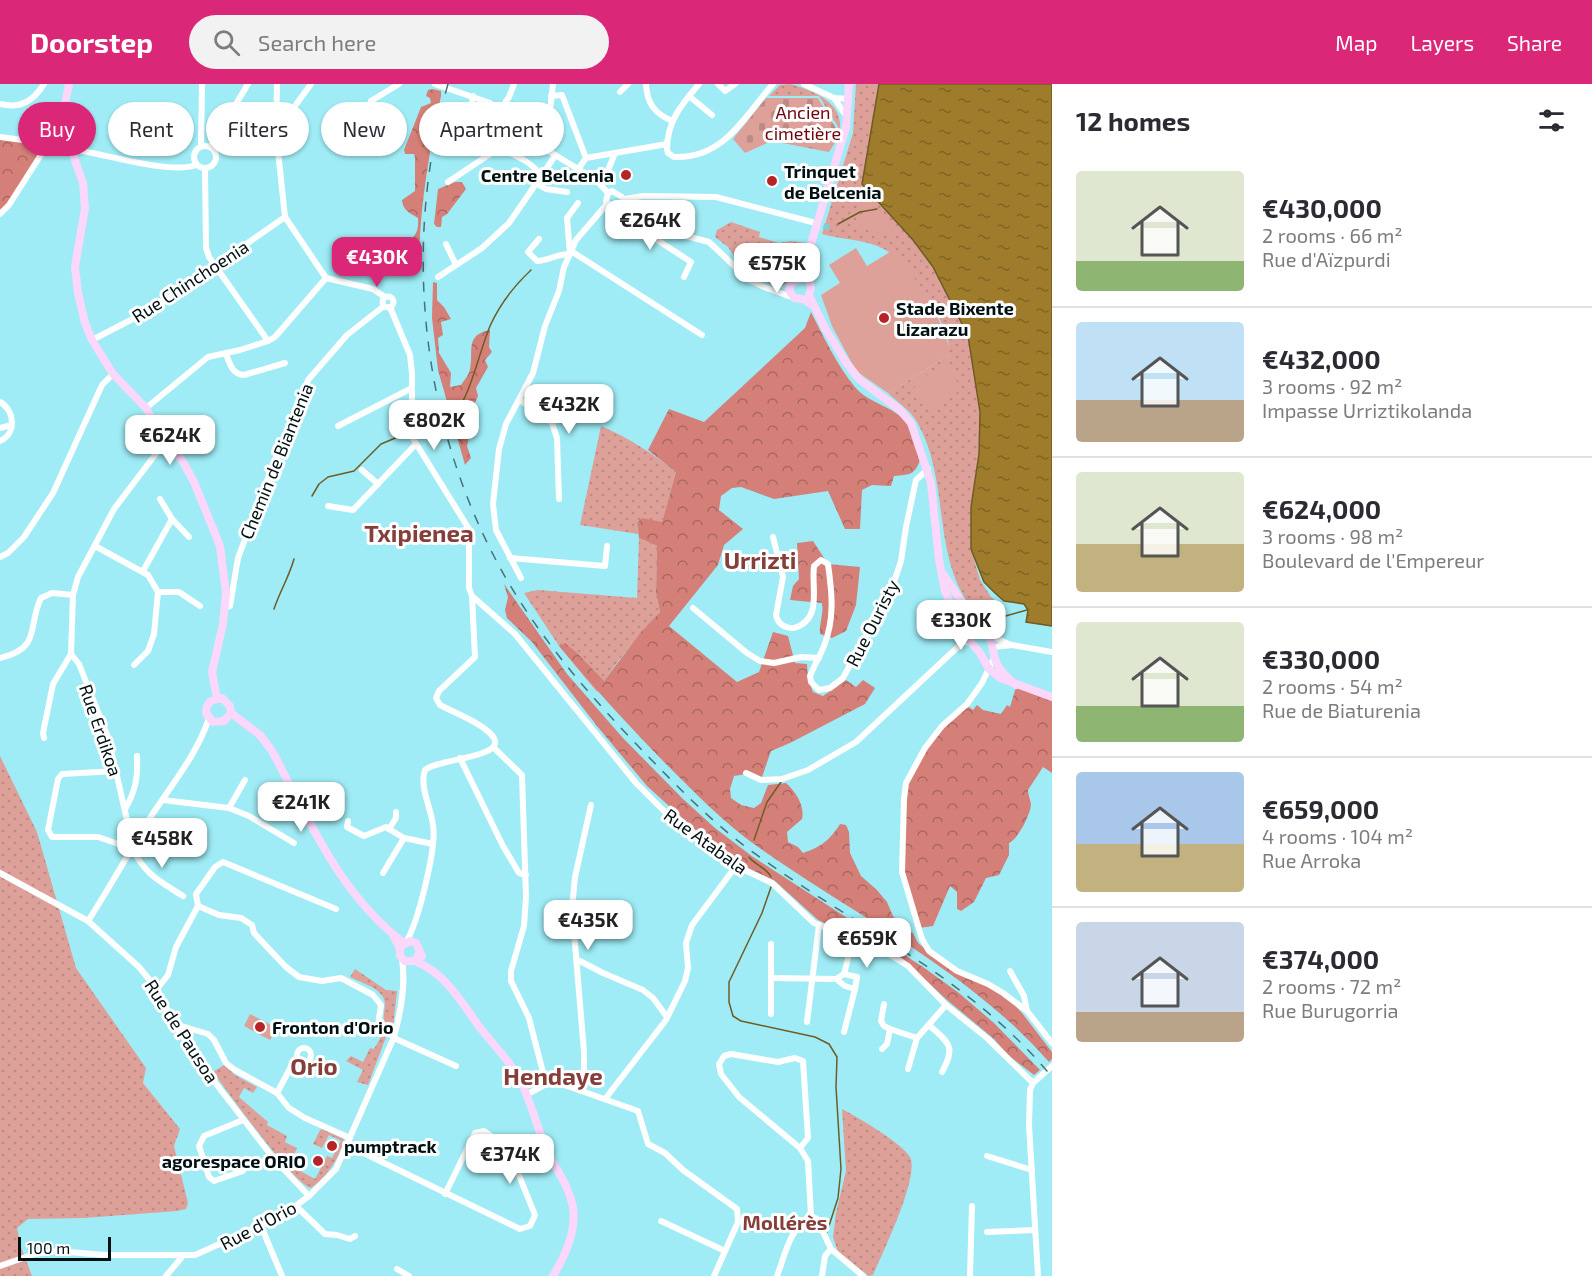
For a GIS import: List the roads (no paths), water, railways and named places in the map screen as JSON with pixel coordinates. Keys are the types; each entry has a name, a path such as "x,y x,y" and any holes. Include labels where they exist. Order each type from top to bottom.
{"main road":[{"path":"65,102 69,84"},
{"path":"806,297 811,288 806,270 812,241 848,119 849,84"},
{"path":"72,156 83,183 85,208 75,267 78,293 92,340 113,374 146,408 164,443 182,460 194,482 220,546 225,576 225,608 212,672 217,698"},
{"path":"806,270 800,279 791,284 789,290 794,298 806,297"},
{"path":"800,279 808,283"},
{"path":"806,297 814,306 850,369 865,385 900,410 911,423 928,469 934,496 942,573 950,606 989,669 1000,678 1052,697"},
{"path":"942,573 979,629 989,635 994,658 1000,669 1016,685"},
{"path":"970,638 979,629"},
{"path":"980,653 986,653 992,648"},
{"path":"231,713 224,722 213,722 206,713 211,701 217,698 227,701 231,713 260,735 272,752 330,861 352,892 403,944 416,943 427,966 454,989 479,1025 508,1059 526,1095 548,1152 569,1189 573,1209 571,1235 563,1260 553,1276"},
{"path":"403,944 399,953 402,959 427,966"},
{"path":"413,962 420,952"}],"street":[{"path":"0,104 12,107 21,105 31,100 44,84"},
{"path":"62,84 69,84"},
{"path":"196,165 193,156 201,146 202,84"},
{"path":"237,102 248,84"},
{"path":"277,84 277,102"},
{"path":"298,102 311,84"},
{"path":"370,102 399,84"},
{"path":"435,84 488,102"},
{"path":"506,102 514,84"},
{"path":"550,102 553,84"},
{"path":"620,92 628,84"},
{"path":"646,84 646,97 654,109 672,121"},
{"path":"699,84 672,121 667,144 668,153 674,157 696,155 713,149 728,138 773,84"},
{"path":"718,84 725,91 735,84"},
{"path":"804,84 834,98 849,99"},
{"path":"551,96 562,95 586,158"},
{"path":"472,102 473,96"},
{"path":"689,96 712,115"},
{"path":"834,98 848,119"},
{"path":"0,137 18,139"},
{"path":"579,168 586,158 667,144"},
{"path":"201,146 206,147"},
{"path":"96,152 171,167 188,168 196,165 205,169"},
{"path":"602,185 615,153"},
{"path":"0,214 9,205 40,156"},
{"path":"205,169 213,165 216,161 215,156"},
{"path":"279,156 285,217 326,278 373,289 393,299 394,303 387,307 410,355 412,437 469,529 469,588 472,596 475,657 439,691 436,698 440,705 485,728 495,738 496,743 494,748 485,753 435,763 424,770 423,779 434,827 433,844 414,927 403,944"},
{"path":"448,182 482,156"},
{"path":"517,156 542,175"},
{"path":"438,277 482,248 508,223 555,156 579,168 602,185 608,194"},
{"path":"205,169 206,248 215,266 268,341"},
{"path":"537,184 546,189 567,192"},
{"path":"608,194 615,192 624,199 625,209 640,224 709,242 741,274 762,287 794,298"},
{"path":"608,194 607,204 616,211 625,209"},
{"path":"624,199 643,196 716,197 812,222"},
{"path":"570,252 567,218 578,202"},
{"path":"521,578 496,530 493,504 499,449 506,424 534,373 545,326 559,291 570,252 576,240 607,204"},
{"name":"Rue Chinchoenia","path":"92,340 156,307 285,217"},
{"path":"640,224 642,230 691,262 684,277"},
{"path":"539,239 528,252 537,261 544,261 558,254 570,252 702,335"},
{"path":"446,244 456,265"},
{"path":"146,408 208,357 226,354 275,337 326,278"},
{"path":"773,291 791,284"},
{"name":"Chemin de Biantenia","path":"225,608 230,606 242,547 279,448 308,380 341,341 387,307"},
{"path":"226,354 232,368 239,375 285,363"},
{"path":"0,557 8,553 24,537 53,493 102,385 113,374"},
{"path":"338,426 412,388"},
{"path":"520,400 552,423 557,438 559,499"},
{"path":"0,402 6,405 13,417 8,438 0,441"},
{"path":"0,428 12,425"},
{"path":"44,738 53,684 71,654 73,596 78,577 114,509 164,443"},
{"path":"328,506 353,510 416,444"},
{"name":"Rue Ouristy","path":"773,537 783,577 776,615 777,620 783,626 794,628 807,620 814,606 814,566 821,560 828,564 833,612 828,636 810,676 814,686 819,690 825,690 838,684 843,678 893,585 901,561 916,480 928,469"},
{"path":"362,470 378,484"},
{"path":"160,499 172,519 189,537"},
{"path":"143,571 172,519"},
{"path":"95,546 148,574 158,592 154,634 148,651 134,665"},
{"path":"510,558 605,566 607,546"},
{"path":"158,592 179,592 200,606"},
{"path":"0,658 18,654 28,642 41,597 52,593 73,596"},
{"name":"Rue Atabala","path":"472,596 515,634 636,783 663,810 736,866 772,883 814,923 881,950 908,966 946,1005 987,1038 1034,1082"},
{"path":"693,608 760,661 774,663 801,657 819,658"},
{"path":"989,635 1011,645 1052,652"},
{"path":"746,774 761,780 782,779 808,770 856,742 970,638"},
{"path":"992,648 1011,645"},
{"name":"Rue Erdikoa","path":"71,654 79,664 108,737 130,833 136,842"},
{"path":"994,658 967,704 942,726 925,748 906,783 902,872 922,939 929,951 957,971 1003,993 1027,1011 1052,1043"},
{"path":"88,921 194,750 209,718"},
{"path":"494,748 522,775 526,875 524,926 511,971 512,981 528,1018 546,1084"},
{"path":"125,809 132,798 138,779 137,756"},
{"path":"460,758 503,846 519,873 526,875"},
{"path":"117,771 62,774 58,779 48,830 52,837 98,837 133,849 141,866 155,879 183,896"},
{"path":"229,807 246,780"},
{"path":"162,800 229,807 249,816 294,843"},
{"path":"581,1090 584,1079 584,1052 572,908 574,887 591,805"},
{"path":"389,829 396,818 396,812"},
{"path":"348,820 347,827 364,836 386,827 404,838 433,844"},
{"path":"383,873 404,838"},
{"path":"157,989 168,975 176,947 198,906 196,894 215,867 223,862 336,909"},
{"path":"605,1099 667,1017 685,981 688,968 686,943 692,925 736,866"},
{"name":"Rue de Pausoa","path":"0,873 88,921 139,967 157,989 174,1023 200,1064 274,1159 309,1196"},
{"path":"198,906 219,915 241,918 252,926 254,933 286,967 299,977 322,981 341,978 373,995 381,1005 378,1025 394,1037 456,1066"},
{"path":"807,1022 819,925"},
{"path":"414,927 416,943"},
{"path":"844,975 853,939"},
{"path":"771,944 771,1014"},
{"name":"Rue d'Orio","path":"0,1266 35,1254 57,1251 182,1257 204,1252 261,1226 296,1206 336,1169 394,1037 400,1017 405,976 402,959"},
{"path":"576,959 643,990 654,998 667,1017"},
{"name":"Rue d'Orio","path":"405,976 413,962"},
{"path":"1010,971 1024,996 1027,1011"},
{"path":"771,978 836,979 844,975 858,977 844,1032"},
{"path":"836,979 845,986 855,989"},
{"path":"884,1004 881,1022 884,1026 917,1038"},
{"path":"908,1069 917,1038 946,1005"},
{"path":"174,1023 208,1034 214,1040 226,1063 277,1093 290,1108 305,1118 350,1138"},
{"path":"928,1025 951,1049 942,1072"},
{"path":"882,1049 886,1044 890,1029"},
{"path":"800,1148 808,1138 803,1061 795,1058 778,1062 730,1054 724,1056 718,1064 721,1074 739,1097 800,1148 808,1161 811,1216"},
{"path":"277,1093 293,1063 298,1060"},
{"path":"1038,1276 1029,1125 1030,1090 1034,1082 1052,1066"},
{"path":"526,1095 546,1084 556,1082 638,1111 648,1144 665,1153 683,1170 737,1209 738,1222 714,1276"},
{"path":"243,1120 204,1136 199,1146 206,1170 214,1181 243,1171 243,1161"},
{"path":"347,1145 445,1194 520,1229 530,1226 535,1215 508,1148 484,1131 475,1133 445,1194"},
{"path":"987,1156 1032,1170"},
{"path":"296,1206 325,1234 350,1239 355,1236"},
{"path":"970,1276 972,1206"},
{"path":"811,1216 817,1219 831,1249 863,1276"},
{"path":"777,1276 794,1232 802,1220 811,1216"},
{"path":"661,1221 725,1251"},
{"path":"261,1226 282,1276"},
{"path":"987,1232 1035,1230"},
{"path":"822,1276 825,1256 831,1249"},
{"path":"166,1276 182,1257"},
{"path":"397,1269 409,1276"}],"water":[{"path":"879,84 1052,84 1052,626 1026,622 1028,610 1024,604 1004,601 995,593 984,582 971,549 971,507 979,454 980,412 968,336 933,267 913,240 862,184"}],"waterway":[{"path":"838,224 860,212 877,209"},
{"path":"456,414 467,393 494,318 508,296 531,270"},
{"path":"417,429 441,420"},
{"path":"312,496 319,484 328,477 354,471 381,444 405,434"},
{"path":"274,609 294,559"},
{"path":"1002,617 1027,610"},
{"path":"754,840 767,802 781,782"},
{"path":"749,857 771,877"},
{"path":"771,887 762,913 729,982 729,1002 733,1016 741,1021 815,1037 829,1044 837,1057 836,1087 841,1169 838,1198 827,1232"}],"tunnel":[{"path":"815,223 830,228"}],"railway":[{"path":"448,84 433,148 425,214 423,280 429,347 441,412 459,476 484,537 516,595 558,655 590,693 639,747 706,814 750,850 947,981 1019,1041 1052,1077"}],"place":[{"name":"Centre Belcenia","path":"626,175"},
{"name":"Trinquet de Belcenia","path":"772,181"},
{"name":"Stade Bixente Lizarazu","path":"884,318"},
{"name":"Fronton d'Orio","path":"260,1027"},
{"name":"pumptrack","path":"332,1146"},
{"name":"agorespace ORIO","path":"318,1161"}],"district":[{"name":"Txipienea","path":"419,532"},
{"name":"Urrizti","path":"760,559"},
{"name":"Orio","path":"314,1065"},
{"name":"Hendaye","path":"553,1075"},
{"name":"Mollérès","path":"785,1222"}],"park label":[{"name":"Ancien cimetière","path":"803,122"}]}
